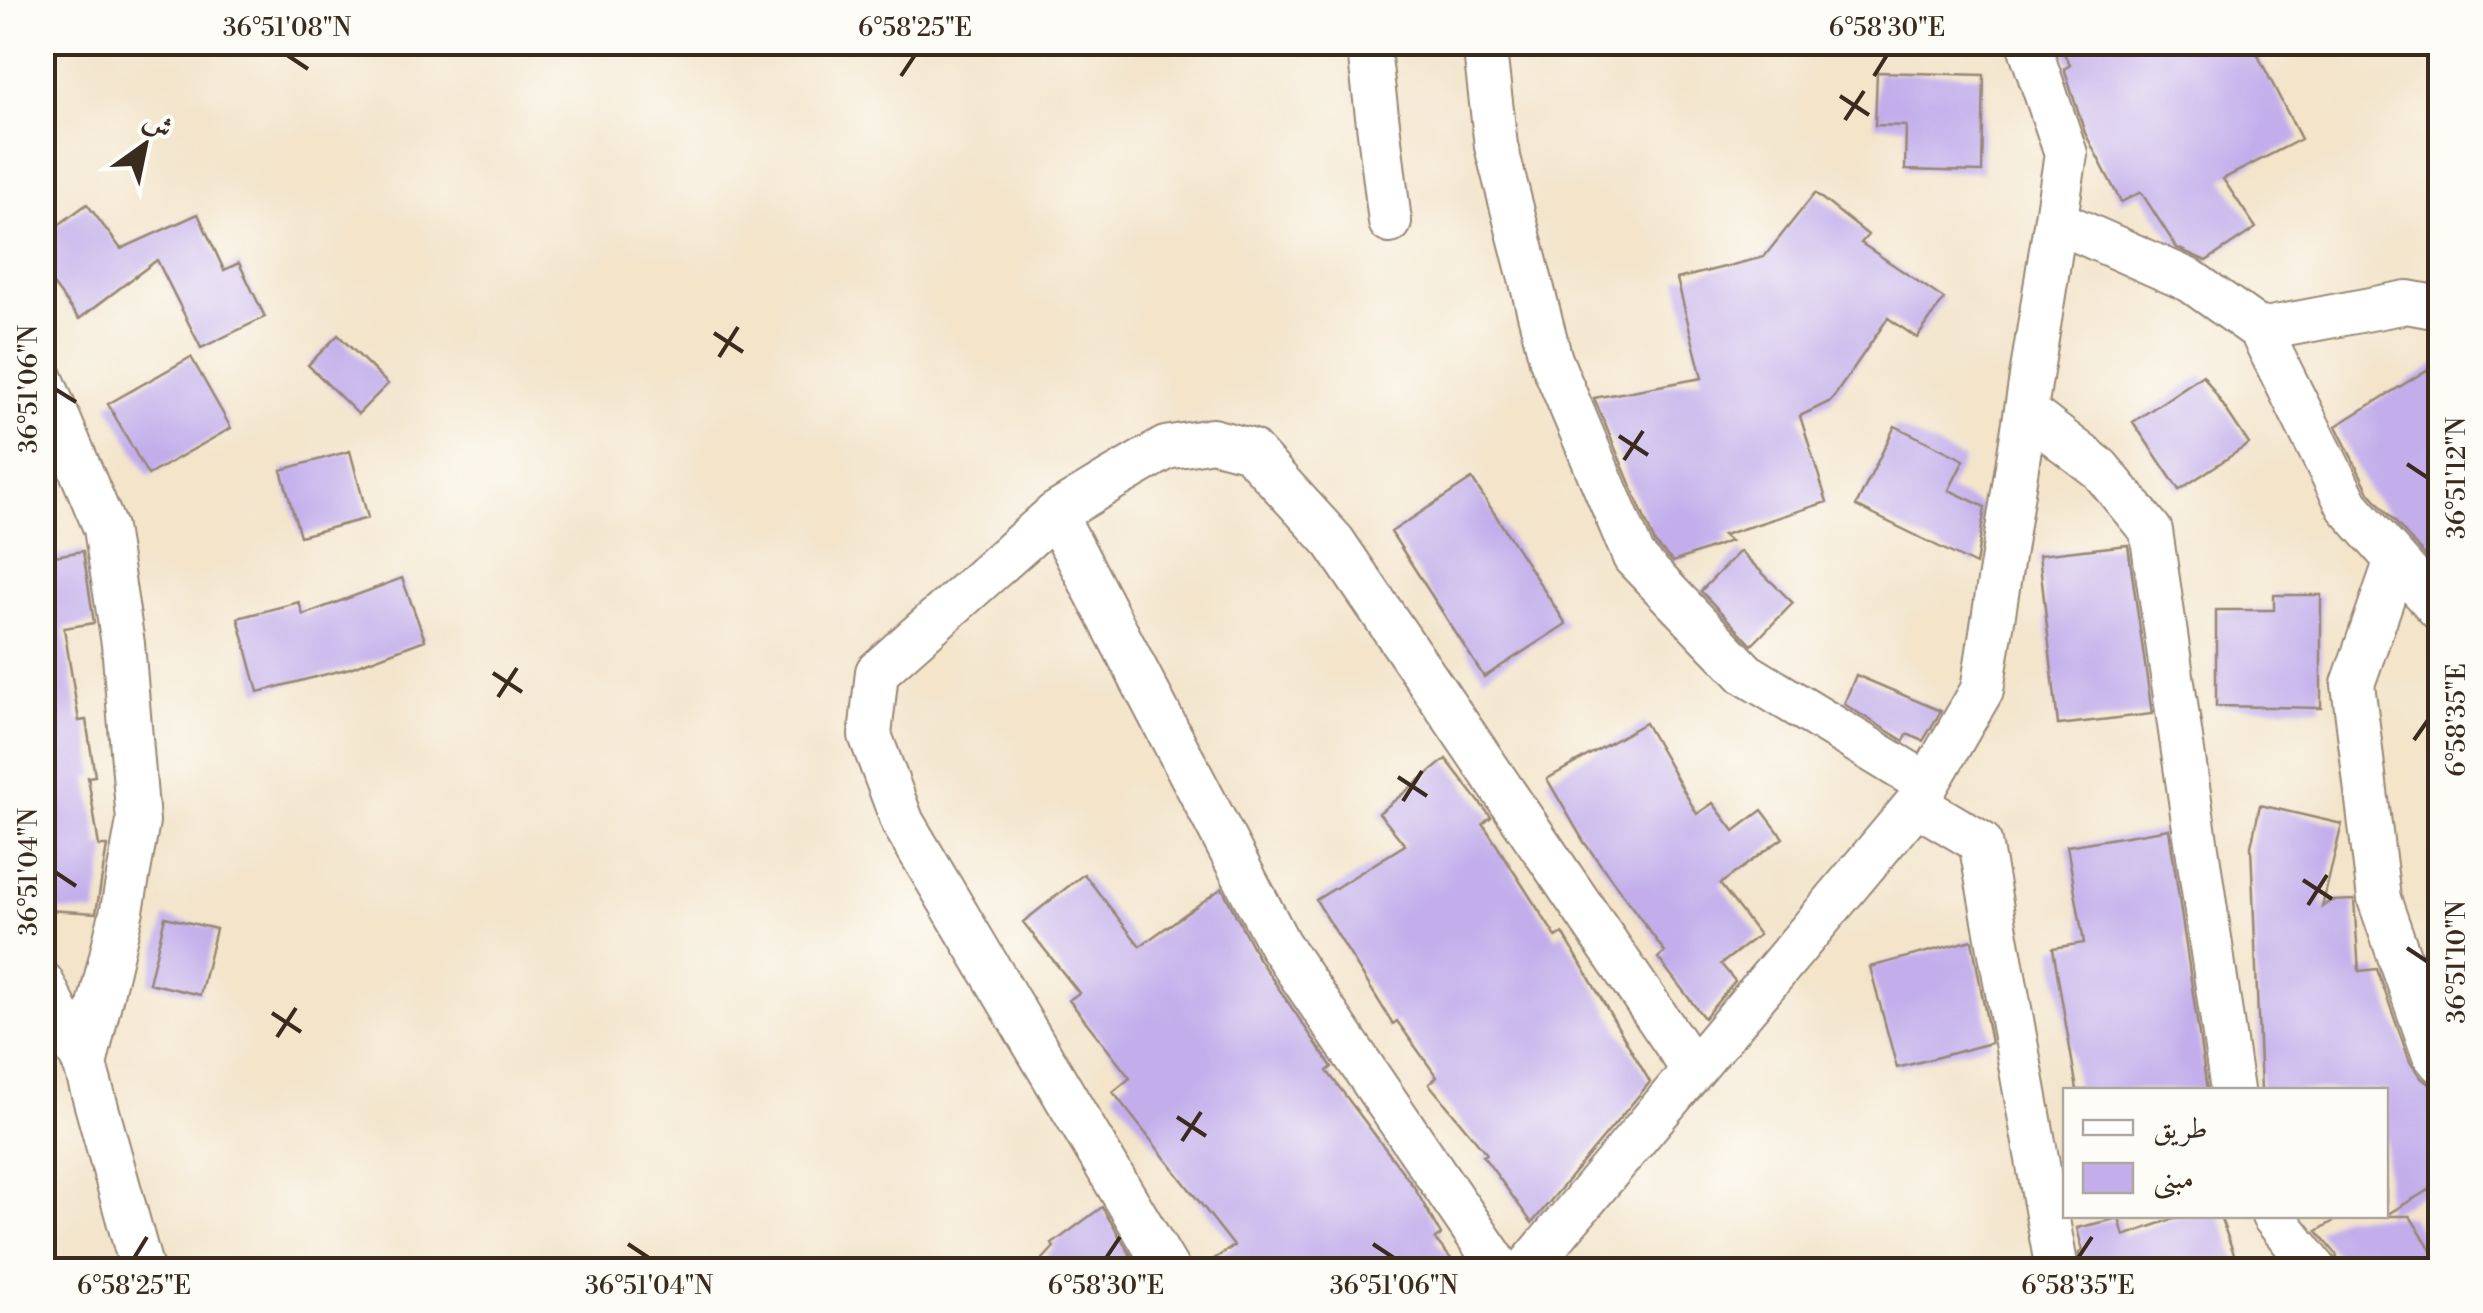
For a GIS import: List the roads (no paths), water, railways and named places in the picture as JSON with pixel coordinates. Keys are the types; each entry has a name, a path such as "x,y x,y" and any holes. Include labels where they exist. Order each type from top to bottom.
{"street":[{"path":"1368,42 1390,222"},
{"path":"1484,42 1496,146 1551,360 1634,557 1746,674 1922,794 1980,842 2057,1270"},
{"path":"1526,1270 1922,794 1982,690 2066,154 2028,42"},
{"path":"2056,222 2191,282 2260,330 2348,506 2440,610"},
{"path":"2260,330 2406,302 2440,308"},
{"path":"42,380 105,528 123,644 138,820 122,910 85,1066"},
{"path":"2026,412 2100,469 2152,531 2232,1088"},
{"path":"1168,1270 903,823 870,735 877,672 1055,514 1166,448 1212,440 1250,450 1334,542 1693,1070"},
{"path":"1055,514 1279,944 1501,1270"},
{"path":"2396,560 2353,684 2379,899 2432,1053 2440,1062"},
{"path":"42,982 85,1066 142,1270"},
{"path":"2275,1218 2316,1270"}]}
